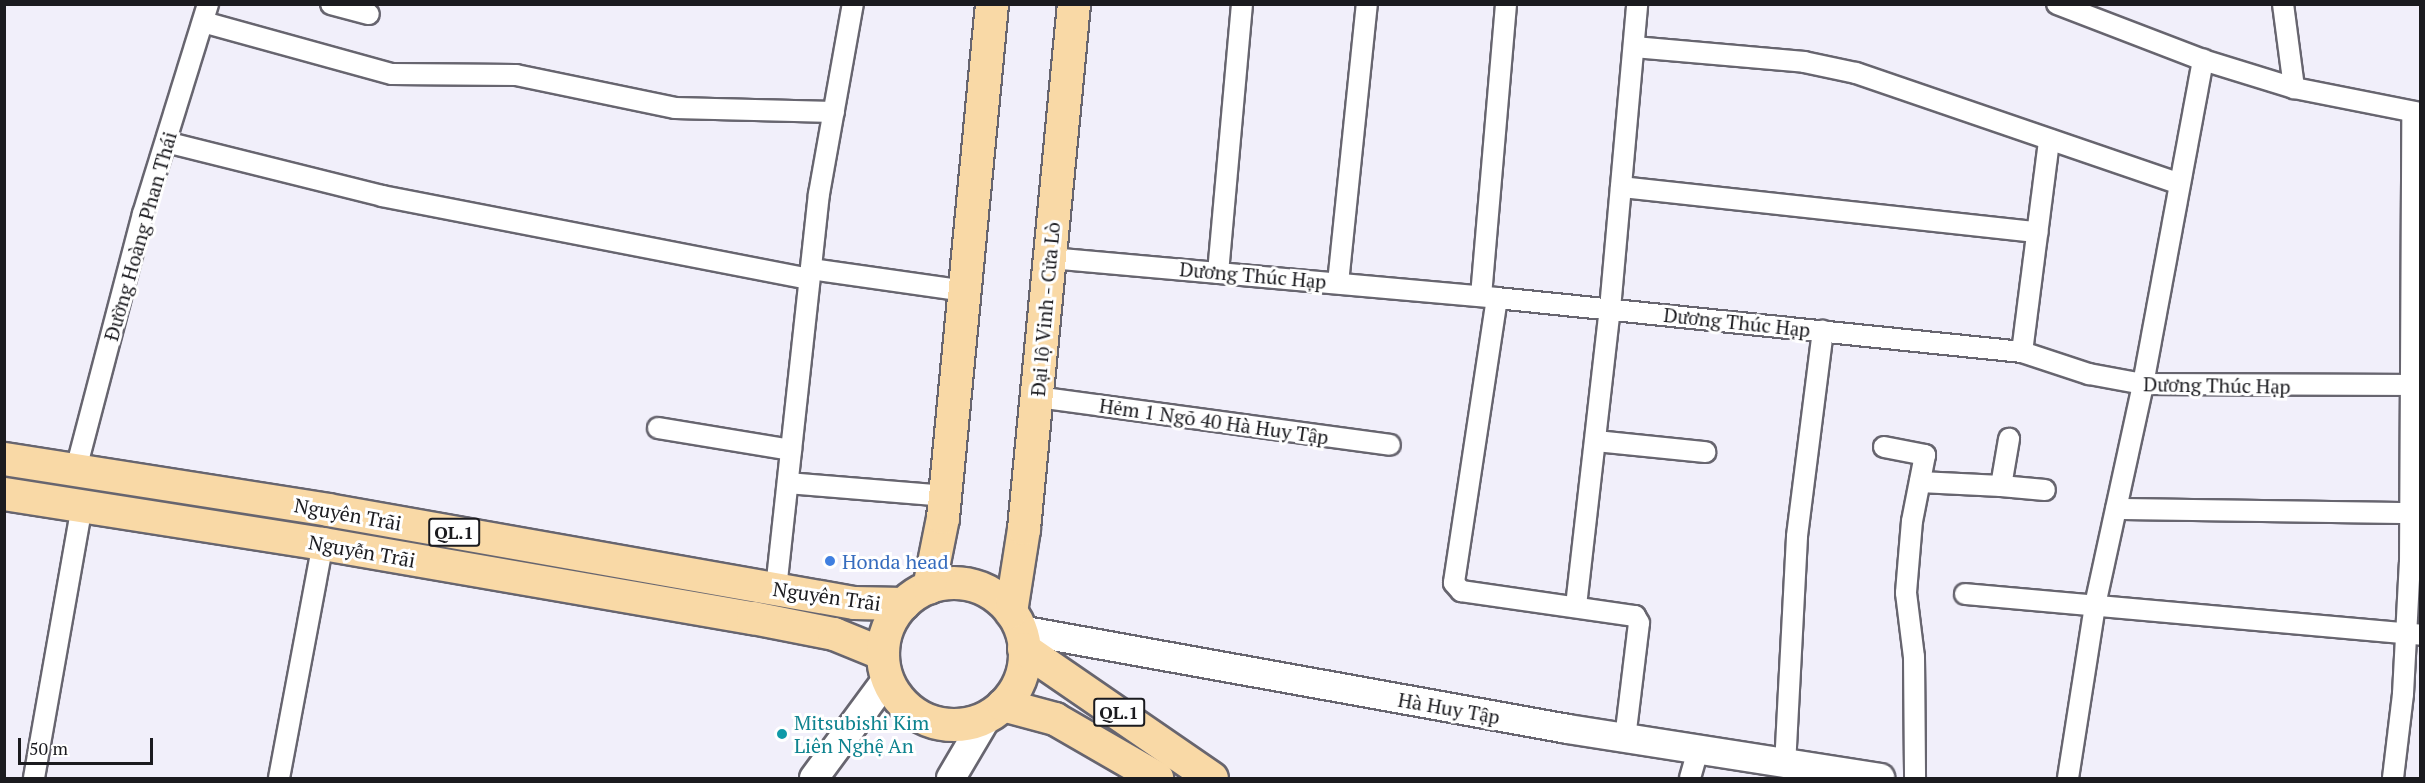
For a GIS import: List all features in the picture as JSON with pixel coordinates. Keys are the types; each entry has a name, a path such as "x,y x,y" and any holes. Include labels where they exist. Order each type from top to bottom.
{"main road":[{"path":"813,778 885,667 891,620 916,596 945,496 992,4"},
{"name":"Đại lộ Vinh - Cửa Lò","path":"1018,630 1024,529 1074,4"},
{"name":"Nguyên Trãi","path":"4,459 328,510 854,603 916,596"},
{"name":"Nguyễn Trãi","path":"4,494 323,544 753,618 834,634 885,667"},
{"path":"323,544 328,510"},
{"name":"QL.1","path":"916,596 959,584 979,588 997,597 1018,630 1212,778"},
{"path":"951,778 1023,670 1018,630"},
{"name":"Hà Huy Tập","path":"1018,630 1785,766 1880,778"},
{"path":"885,667 896,697 928,721 958,725 995,711"},
{"name":"QL.1","path":"995,711 1055,719 1157,778"}],"street":[{"path":"331,4 369,14"},
{"path":"776,590 810,274 852,4"},
{"path":"1218,273 1242,4"},
{"path":"1338,283 1367,4"},
{"path":"1506,4 1489,297 1454,583 1461,591 1629,612 1639,622 1625,738"},
{"path":"1576,606 1610,309 1637,4"},
{"path":"2057,4 2202,60 2294,88 2416,112 2416,385 2408,513 2413,634 2393,778"},
{"path":"2283,4 2294,88"},
{"path":"206,13 392,74 506,74 675,108 834,112"},
{"name":"Đường Hoàng Phan Thái","path":"76,469 142,214 206,13"},
{"path":"1634,47 1836,68 1891,83 2049,140 2180,183"},
{"path":"2068,778 2096,605 2144,384 2202,60"},
{"path":"2022,352 2049,140"},
{"path":"166,142 372,193 810,274 964,291"},
{"path":"1621,187 2038,232"},
{"name":"Dương Thúc Hạp","path":"1050,258 1489,297 2022,352 2089,374 2144,384 2416,385"},
{"path":"1785,766 1797,536 1823,331"},
{"name":"Hẻm 1 Ngõ 40 Hà Huy Tập","path":"1037,397 1390,445"},
{"path":"658,428 791,450"},
{"path":"2001,486 2009,439"},
{"path":"1596,441 1705,452"},
{"path":"1884,447 1925,454 1909,544 1906,593 1914,657 1915,778"},
{"path":"1920,482 2044,490"},
{"path":"788,483 945,496"},
{"path":"34,778 82,506"},
{"path":"2116,509 2408,513"},
{"path":"279,778 323,544"},
{"path":"1965,594 2413,634"},
{"path":"1690,778 1698,750"}],"place":[{"name":"Honda head","path":"830,561"},
{"name":"Mitsubishi Kim Liên Nghệ An","path":"782,734"}]}
